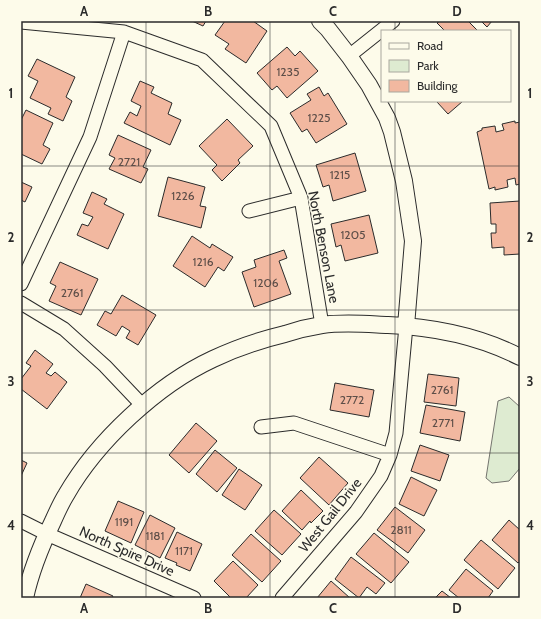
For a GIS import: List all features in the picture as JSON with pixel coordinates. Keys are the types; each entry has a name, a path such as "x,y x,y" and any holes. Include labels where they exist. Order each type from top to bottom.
{"street":[{"path":"320,21 349,56 369,85 387,118 392,132 404,181 413,241 406,326"},
{"path":"382,30 393,21"},
{"name":"North Benson Lane","path":"21,22 124,32 202,60 271,126 301,198 322,325"},
{"path":"349,56 381,31"},
{"path":"21,284 90,137 124,32"},
{"path":"249,210 301,198"},
{"path":"21,303 64,329 105,366 143,406"},
{"path":"26,598 35,561 65,496 81,472 114,433 143,406 163,389 185,374 212,360 266,338 322,325 349,324 406,326 447,332 492,344 520,357"},
{"name":"West Gail Drive","path":"282,598 356,512 381,476 390,455 396,432 406,326"},
{"path":"261,427 294,423 390,455"},
{"name":"North Spire Drive","path":"21,521 47,534 194,598"}],"green space":[{"path":"509,397 520,407 520,468 509,481 492,483 486,478 498,401"}],"building":[{"path":"192,21 206,21 203,26"},
{"path":"225,21 253,21 267,31 246,63 225,49 229,44 215,35"},
{"path":"440,21 468,21 477,30 444,30 437,23"},
{"path":"481,21 492,21 487,27"},
{"path":"287,47 295,56 300,51 318,71 287,98 277,86 272,90 257,73"},
{"path":"37,59 75,77 66,97 72,101 63,121 48,114 51,108 30,98 38,81 28,76"},
{"path":"140,81 154,87 151,93 172,103 168,114 181,120 170,145 124,123 130,112 137,116 141,106 131,101"},
{"path":"319,87 324,96 328,93 347,124 316,143 307,129 302,132 290,113 311,100 307,94"},
{"path":"437,102 462,102 448,114"},
{"path":"26,110 53,123 43,145 50,149 42,164 21,154 21,120"},
{"path":"227,119 253,146 238,160 240,163 222,181 212,170 217,165 199,146"},
{"path":"515,121 515,123 520,122 520,184 516,185 515,178 507,180 508,187 495,190 495,187 489,189 477,132 482,130 482,128 495,126 496,132 504,130 502,124"},
{"path":"118,135 151,150 143,167 148,169 141,183 109,169 115,158 109,155"},
{"path":"355,153 366,191 333,201 329,185 323,187 316,165"},
{"path":"168,177 205,187 200,206 206,207 201,228 158,216"},
{"path":"21,182 32,187 25,202 21,200"},
{"path":"92,192 107,199 104,204 124,214 108,249 77,235 82,224 88,226 93,217 83,213"},
{"path":"520,201 520,254 504,255 504,247 492,248 491,233 496,233 496,224 491,224 490,203"},
{"path":"369,215 378,253 345,261 341,245 336,247 331,224"},
{"path":"192,236 210,248 212,244 233,257 224,271 218,267 205,287 173,266"},
{"path":"284,250 287,258 279,261 291,294 254,307 242,272 256,267 254,260"},
{"path":"60,262 98,279 81,315 49,301 56,286 50,283"},
{"path":"122,295 156,315 138,345 126,338 130,331 122,326 116,336 97,325 105,311 111,314"},
{"path":"35,350 53,364 46,373 51,376 55,372 67,382 47,409 21,389 21,379 31,366 26,363"},
{"path":"428,374 459,378 456,406 424,402"},
{"path":"335,383 374,390 369,417 330,410"},
{"path":"426,405 465,412 460,441 420,433"},
{"path":"196,423 217,441 189,473 169,455"},
{"path":"420,445 449,455 440,481 411,471"},
{"path":"215,450 237,468 217,492 196,474"},
{"path":"319,457 348,483 329,505 300,478"},
{"path":"21,460 27,463 21,476"},
{"path":"239,469 262,485 245,510 222,495"},
{"path":"411,477 437,490 424,516 399,504"},
{"path":"301,490 323,511 311,523 310,521 302,530 282,511"},
{"path":"118,501 144,512 131,543 105,531"},
{"path":"395,507 425,530 408,553 377,530"},
{"path":"274,510 301,534 282,555 255,531"},
{"path":"150,515 175,528 160,558 135,545"},
{"path":"509,520 520,530 520,561 518,563 492,540"},
{"path":"177,532 202,544 190,571 165,558"},
{"path":"374,533 409,562 391,583 356,554"},
{"path":"251,534 281,561 262,582 232,555"},
{"path":"481,540 515,568 498,589 464,560"},
{"path":"351,557 385,583 376,594 367,587 359,598 335,579"},
{"path":"233,561 258,585 246,598 231,598 214,581"},
{"path":"466,569 493,591 488,598 459,598 449,590"},
{"path":"331,581 350,598 317,598"},
{"path":"86,584 113,596 112,598 80,598"},
{"path":"442,591 451,598 435,598"}]}
